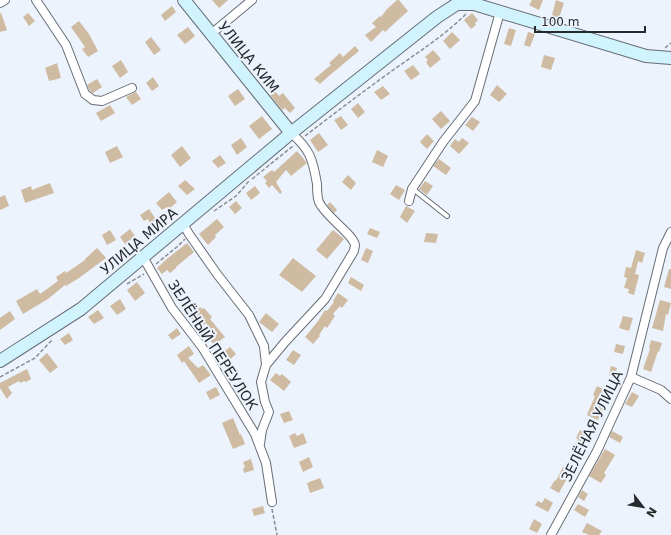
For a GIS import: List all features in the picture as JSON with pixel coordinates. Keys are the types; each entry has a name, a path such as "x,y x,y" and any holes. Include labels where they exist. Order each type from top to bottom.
{"street":[{"path":"0,3 5,0"},
{"path":"36,0 66,46 85,94 93,100 102,100 132,88"},
{"name":"УЛИЦА КИМ","path":"184,0 295,137"},
{"path":"211,34 252,0"},
{"path":"464,3 500,12 646,56 671,58"},
{"name":"УЛИЦА МИРА","path":"0,361 81,309 143,257 186,229 437,17 464,3"},
{"path":"409,201 412,189 443,142 475,101 500,12"},
{"name":"ЗЕЛЁНЫЙ ПЕРЕУЛОК","path":"266,364 325,299 354,251 355,244 350,235 327,214 319,202 314,167 308,152 295,137"},
{"name":"ЗЕЛЁНЫЙ ПЕРЕУЛОК","path":"186,229 216,274 249,315 264,346 266,364 261,382 265,402 269,412 262,430 260,447"},
{"name":"ЗЕЛЁНАЯ УЛИЦА","path":"551,535 598,451 631,378 662,248 671,232"},
{"name":"ЗЕЛЁНЫЙ ПЕРЕУЛОК","path":"143,257 172,308 202,348 255,434 266,462 272,502"},
{"path":"631,378 661,390 671,399"}],"lane":[{"path":"412,189 447,216"}],"path":[{"path":"213,212 236,196 250,180 295,137 305,136 395,69 422,51 455,25 464,3"},
{"path":"126,284 151,270 153,266 178,246 186,229"},
{"path":"0,377 34,358 54,338"},
{"path":"272,502 277,535"}],"building":[{"path":"212,0 228,0 219,8"},
{"path":"397,0 399,0 408,11 385,32 383,30 371,42 365,35 376,27 372,23 380,16 381,17"},
{"path":"532,0 543,0 539,10 529,5"},
{"path":"556,0 564,3 559,18 552,15"},
{"path":"172,6 176,12 165,21 161,15"},
{"path":"0,13 7,30 0,32"},
{"path":"28,13 35,21 29,26 23,17"},
{"path":"472,13 478,20 475,23 476,25 471,29 464,20"},
{"path":"79,21 89,34 98,51 88,57 82,49 85,47 71,27"},
{"path":"188,27 195,36 185,44 177,35"},
{"path":"509,28 516,30 511,46 504,44"},
{"path":"452,32 460,40 450,49 443,41"},
{"path":"528,32 535,34 530,47 524,45"},
{"path":"151,37 161,50 154,55 145,42"},
{"path":"355,46 359,51 320,84 314,79 331,65 329,63 340,53 343,57"},
{"path":"433,50 441,59 430,68 426,62 428,60 425,57"},
{"path":"544,55 555,58 551,70 541,67"},
{"path":"121,60 128,72 120,78 112,66"},
{"path":"57,63 61,78 49,81 45,68"},
{"path":"413,65 420,74 411,80 404,71"},
{"path":"153,77 159,86 152,91 146,83"},
{"path":"97,79 102,87 93,93 87,85"},
{"path":"497,85 507,94 499,102 490,95"},
{"path":"383,86 390,94 381,100 374,92"},
{"path":"238,89 245,99 235,106 228,96"},
{"path":"275,91 279,96 283,93 295,108 290,113 285,108 282,110 270,95"},
{"path":"136,92 141,99 132,105 126,97"},
{"path":"358,103 365,112 358,118 351,109"},
{"path":"110,105 115,113 101,121 96,113"},
{"path":"441,111 450,121 441,129 432,119"},
{"path":"262,116 272,129 259,139 249,126"},
{"path":"341,116 348,125 341,130 334,120"},
{"path":"472,117 480,122 473,131 465,125"},
{"path":"319,133 328,145 318,152 310,140"},
{"path":"427,134 434,141 427,149 420,142"},
{"path":"241,138 247,147 237,155 231,145"},
{"path":"462,138 469,143 459,154 450,146 455,139 459,142"},
{"path":"117,146 123,157 110,163 105,152"},
{"path":"182,146 191,158 180,167 171,155"},
{"path":"377,150 388,156 383,167 372,162"},
{"path":"297,151 307,163 291,176 286,170 276,182 282,192 280,194 272,185 269,188 265,183 267,181 263,177 272,170 274,172"},
{"path":"220,155 226,163 218,168 212,161"},
{"path":"439,159 451,168 446,175 433,166"},
{"path":"348,175 356,183 351,190 342,182"},
{"path":"185,180 195,189 187,195 178,186"},
{"path":"425,181 433,186 427,195 419,189"},
{"path":"50,183 54,193 25,203 21,190 31,186 32,190"},
{"path":"396,185 405,190 399,200 390,194"},
{"path":"255,186 260,193 251,200 246,193"},
{"path":"169,192 177,202 169,209 167,207 162,210 156,203"},
{"path":"5,195 9,206 0,210 0,197"},
{"path":"236,201 242,208 235,214 229,207"},
{"path":"330,202 337,210 334,213 327,205"},
{"path":"406,206 415,211 407,223 400,217"},
{"path":"149,209 157,221 150,224 148,219 144,221 140,215"},
{"path":"217,219 224,227 215,235 216,237 208,245 199,234"},
{"path":"370,228 380,232 377,238 367,234"},
{"path":"130,229 135,236 125,244 120,237"},
{"path":"110,230 116,240 107,245 102,235"},
{"path":"333,230 344,239 327,259 316,250"},
{"path":"426,233 438,234 436,243 424,242"},
{"path":"187,243 194,252 170,273 167,270 162,274 157,268"},
{"path":"97,248 106,258 79,278 66,286 65,285 48,299 23,314 16,301 37,289 40,294 58,281 56,277 65,271 66,273 85,260"},
{"path":"366,248 373,251 368,263 361,260"},
{"path":"636,250 645,253 642,263 638,261 635,274 639,275 634,295 628,293 629,289 624,288 627,278 624,277 626,267 631,268"},
{"path":"293,258 316,276 302,292 279,275"},
{"path":"669,269 671,269 671,289 664,287"},
{"path":"351,277 364,285 361,291 348,283"},
{"path":"137,282 145,293 135,301 127,290"},
{"path":"338,293 348,300 342,308 340,306 333,314 335,316 327,328 325,326 319,335 320,336 313,344 305,337 325,310 327,311 334,302 333,301"},
{"path":"120,299 126,309 117,315 110,306"},
{"path":"660,300 671,303 668,315 666,314 663,331 652,328"},
{"path":"200,307 202,309 204,308 212,317 210,319 225,337 214,345 208,338 214,333 206,323 199,328 191,318 197,313 196,311"},
{"path":"98,310 104,318 94,324 88,317"},
{"path":"10,311 15,319 0,330 0,318"},
{"path":"266,313 279,324 272,332 259,322"},
{"path":"623,316 633,318 629,331 619,328"},
{"path":"177,328 181,334 172,340 168,335"},
{"path":"69,333 73,340 65,345 60,339"},
{"path":"651,340 662,343 651,372 643,369 650,349"},
{"path":"616,344 625,346 623,354 614,352"},
{"path":"189,346 194,354 188,358 198,368 203,365 211,375 199,383 184,361 182,363 177,355"},
{"path":"230,347 236,354 226,363 220,355"},
{"path":"293,350 301,355 294,365 286,360"},
{"path":"47,353 58,367 50,373 39,360"},
{"path":"611,366 617,368 615,377 609,375"},
{"path":"27,369 31,379 20,383 19,381 8,387 12,393 7,399 0,388 0,383"},
{"path":"276,373 280,376 282,374 291,382 284,391 270,380"},
{"path":"597,386 611,393 598,420 587,415 595,396 593,395"},
{"path":"216,387 220,395 210,400 206,392"},
{"path":"632,392 639,396 632,407 625,404"},
{"path":"289,411 293,420 284,423 280,414"},
{"path":"233,418 245,444 233,449 222,423"},
{"path":"580,430 590,435 578,456 571,452 578,439 576,438"},
{"path":"612,431 623,437 620,443 609,437"},
{"path":"295,433 297,436 303,433 307,443 294,448 289,436"},
{"path":"605,449 615,455 604,473 606,475 601,483 589,476"},
{"path":"309,457 313,467 303,472 299,462"},
{"path":"251,459 254,470 244,473 243,468 245,467 243,462"},
{"path":"563,467 571,471 559,493 550,488 555,480 556,481"},
{"path":"320,478 324,488 310,493 307,483"},
{"path":"582,490 588,494 584,501 578,497"},
{"path":"545,498 553,503 548,512 535,505 538,501 542,503"},
{"path":"578,504 589,510 585,517 574,510"},
{"path":"263,506 265,513 254,516 252,509"},
{"path":"534,519 542,524 537,533 529,529"},
{"path":"587,523 602,531 599,535 589,535 582,532"}]}
